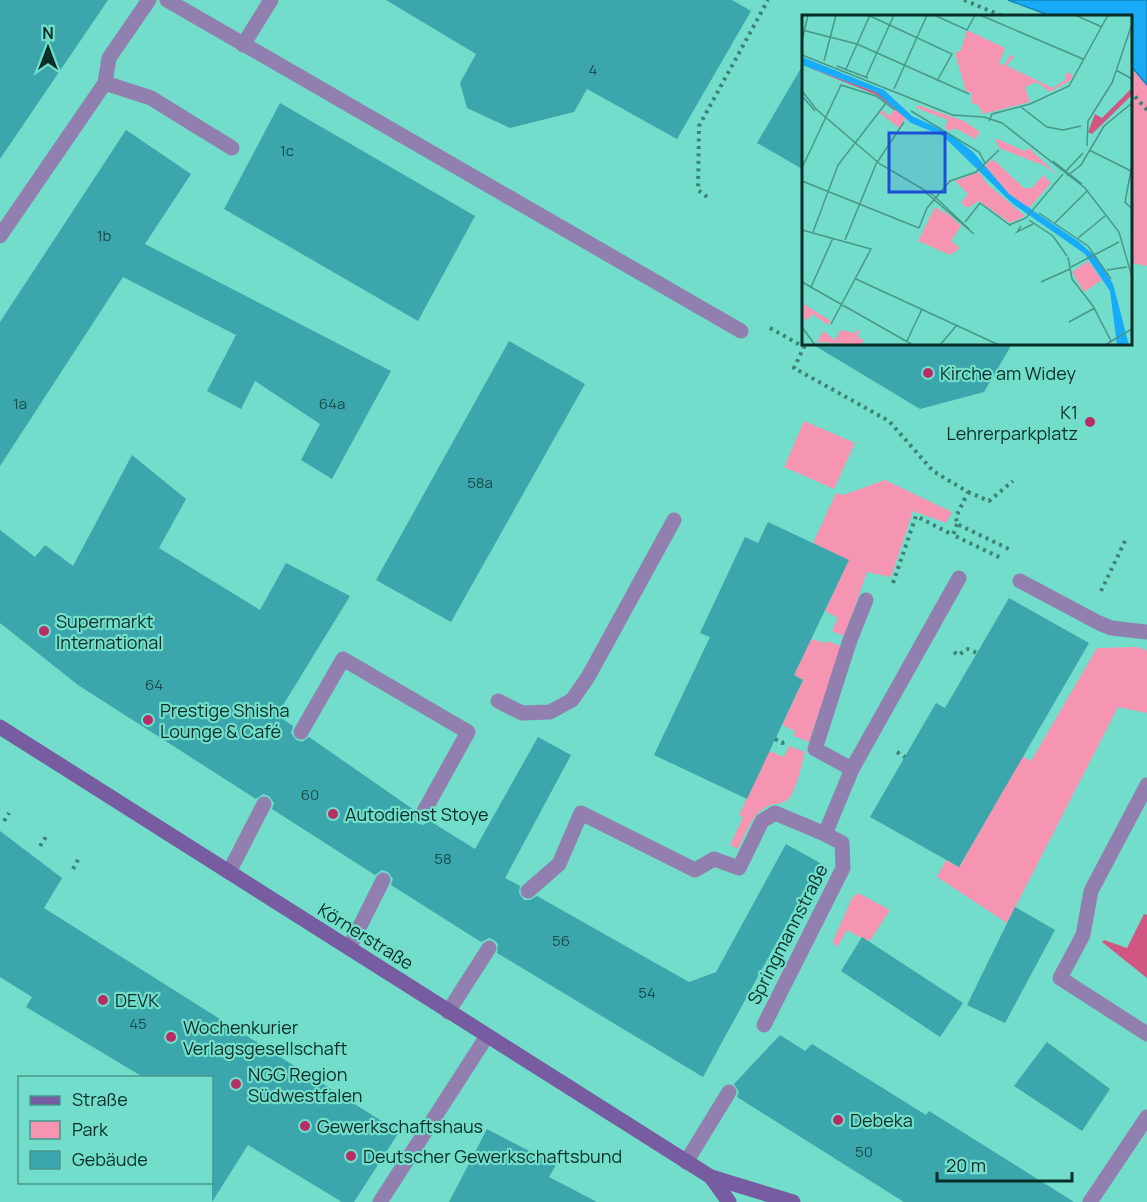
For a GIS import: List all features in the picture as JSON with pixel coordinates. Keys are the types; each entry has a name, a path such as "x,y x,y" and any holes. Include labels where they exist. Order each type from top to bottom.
{"street":[{"path":"0,236 105,83 109,58 149,0"},
{"path":"167,0 741,331"},
{"path":"243,45 271,0"},
{"path":"105,83 151,98 232,148"},
{"path":"498,701 522,713 550,712 572,700 588,677 674,520"},
{"path":"528,891 559,864 581,813 695,870 714,859 739,867 762,821 776,813 825,834 852,769 959,578"},
{"path":"1020,582 1099,623 1147,632"},
{"path":"852,769 815,749 850,640 866,600"},
{"path":"301,732 343,659 468,732 422,815"},
{"name":"Körnerstraße","path":"0,727 711,1177 794,1202"},
{"path":"1147,785 1090,891 1083,935 1060,978 1147,1034"},
{"path":"229,872 264,804"},
{"name":"Springmannstraße","path":"764,1025 843,868 842,843 825,834"},
{"path":"349,948 383,880"},
{"path":"448,1012 489,948"},
{"path":"380,1202 487,1036"},
{"path":"686,1162 729,1092"},
{"path":"1090,1202 1147,1117"},
{"name":"Körnerstraße","path":"711,1177 729,1202"}],"path":[{"path":"707,197 698,190 699,126 768,0"},
{"path":"964,0 1000,15"},
{"path":"1132,93 1147,111"},
{"path":"741,331 765,325 804,347 794,368 889,422 933,471 968,492 989,501 1013,481"},
{"path":"956,517 968,492"},
{"path":"891,589 916,516 953,535"},
{"path":"1100,594 1126,539"},
{"path":"4,821 9,813"},
{"path":"40,846 46,837"},
{"path":"73,869 79,858"}],"green space":[{"path":"1132,69 1147,85 1147,266 1132,263"},
{"path":"804,421 855,443 834,489 784,467"},
{"path":"885,480 952,512 946,523 913,511 891,577 867,572 844,636 832,631 838,618 825,611 848,560 813,543 836,493 843,495"},
{"path":"811,639 841,646 809,742 794,736 795,731 782,725 803,680 794,675"},
{"path":"1138,647 1147,651 1147,713 1118,707 1007,923 937,877 946,860 959,867 1010,778 1010,749 1031,761 1097,648"},
{"path":"789,746 805,752 793,792 785,802 766,807 756,815 738,849 730,845 743,817 739,815 769,751 784,757"},
{"path":"858,893 890,910 869,942 847,930 837,947 834,939 852,898"}],"shaded area":[{"path":"1144,914 1147,915 1147,978 1102,942 1104,940 1127,948"}],"water":[{"path":"1008,0 1147,0 1147,85 1132,67 1132,15 1048,15"}],"building":[{"path":"0,0 108,0 0,159"},
{"path":"386,0 732,0 751,11 677,139 587,89 574,112 510,128 467,108 460,83 476,54"},
{"path":"802,66 802,169 757,143"},
{"path":"280,103 475,216 418,321 224,209"},
{"path":"126,130 191,174 145,244 391,371 332,479 301,460 320,424 255,381 241,409 207,391 236,335 123,277 0,466 0,322"},
{"path":"509,341 585,384 451,622 376,580"},
{"name":"Kirche am Widey","path":"814,345 1011,345 984,392 920,409"},
{"path":"132,455 186,499 159,548 260,610 286,563 350,596 277,715 293,726 291,733 296,740 302,742 309,737 414,810 412,816 417,823 423,825 430,821 475,849 538,737 571,755 505,878 520,886 519,893 524,900 537,896 689,982 716,972 786,844 820,863 703,1077 497,953 498,944 494,940 489,938 481,942 391,885 393,879 388,872 382,870 375,875 272,809 274,803 269,796 263,794 256,799 78,685 0,623 0,530 35,557 45,545 73,566"},
{"path":"768,522 849,560 794,675 803,680 747,799 654,755 710,637 700,633 745,537 758,543"},
{"path":"1009,598 1089,643 959,867 870,817 936,703 945,708"},
{"path":"0,831 62,878 44,908 399,1132 354,1202 342,1202 248,1145 212,1202 213,1076 141,1076 26,1007 32,997 0,977"},
{"path":"1015,907 1055,930 1005,1023 967,1005"},
{"path":"862,937 963,1003 940,1037 841,971"},
{"path":"780,1035 805,1051 812,1044 926,1115 929,1111 1074,1202 904,1202 737,1097 739,1092 734,1084"},
{"path":"1047,1042 1110,1089 1082,1131 1014,1086"},
{"path":"487,1129 556,1165 549,1177 597,1202 449,1202"}],"place":[{"name":"Kirche am Widey","path":"928,373"},
{"name":"K1 Lehrerparkplatz","path":"1090,422"},
{"name":"Supermarkt International","path":"44,631"},
{"name":"Prestige Shisha Lounge & Café","path":"148,720"},
{"name":"Autodienst Stoye","path":"333,814"},
{"name":"DEVK","path":"103,1000"},
{"name":"Wochenkurier Verlagsgesellschaft","path":"171,1037"},
{"name":"NGG Region Südwestfalen","path":"236,1084"},
{"name":"Debeka","path":"838,1120"},
{"name":"Gewerkschaftshaus","path":"305,1126"},
{"name":"Deutscher Gewerkschaftsbund","path":"351,1156"}]}
